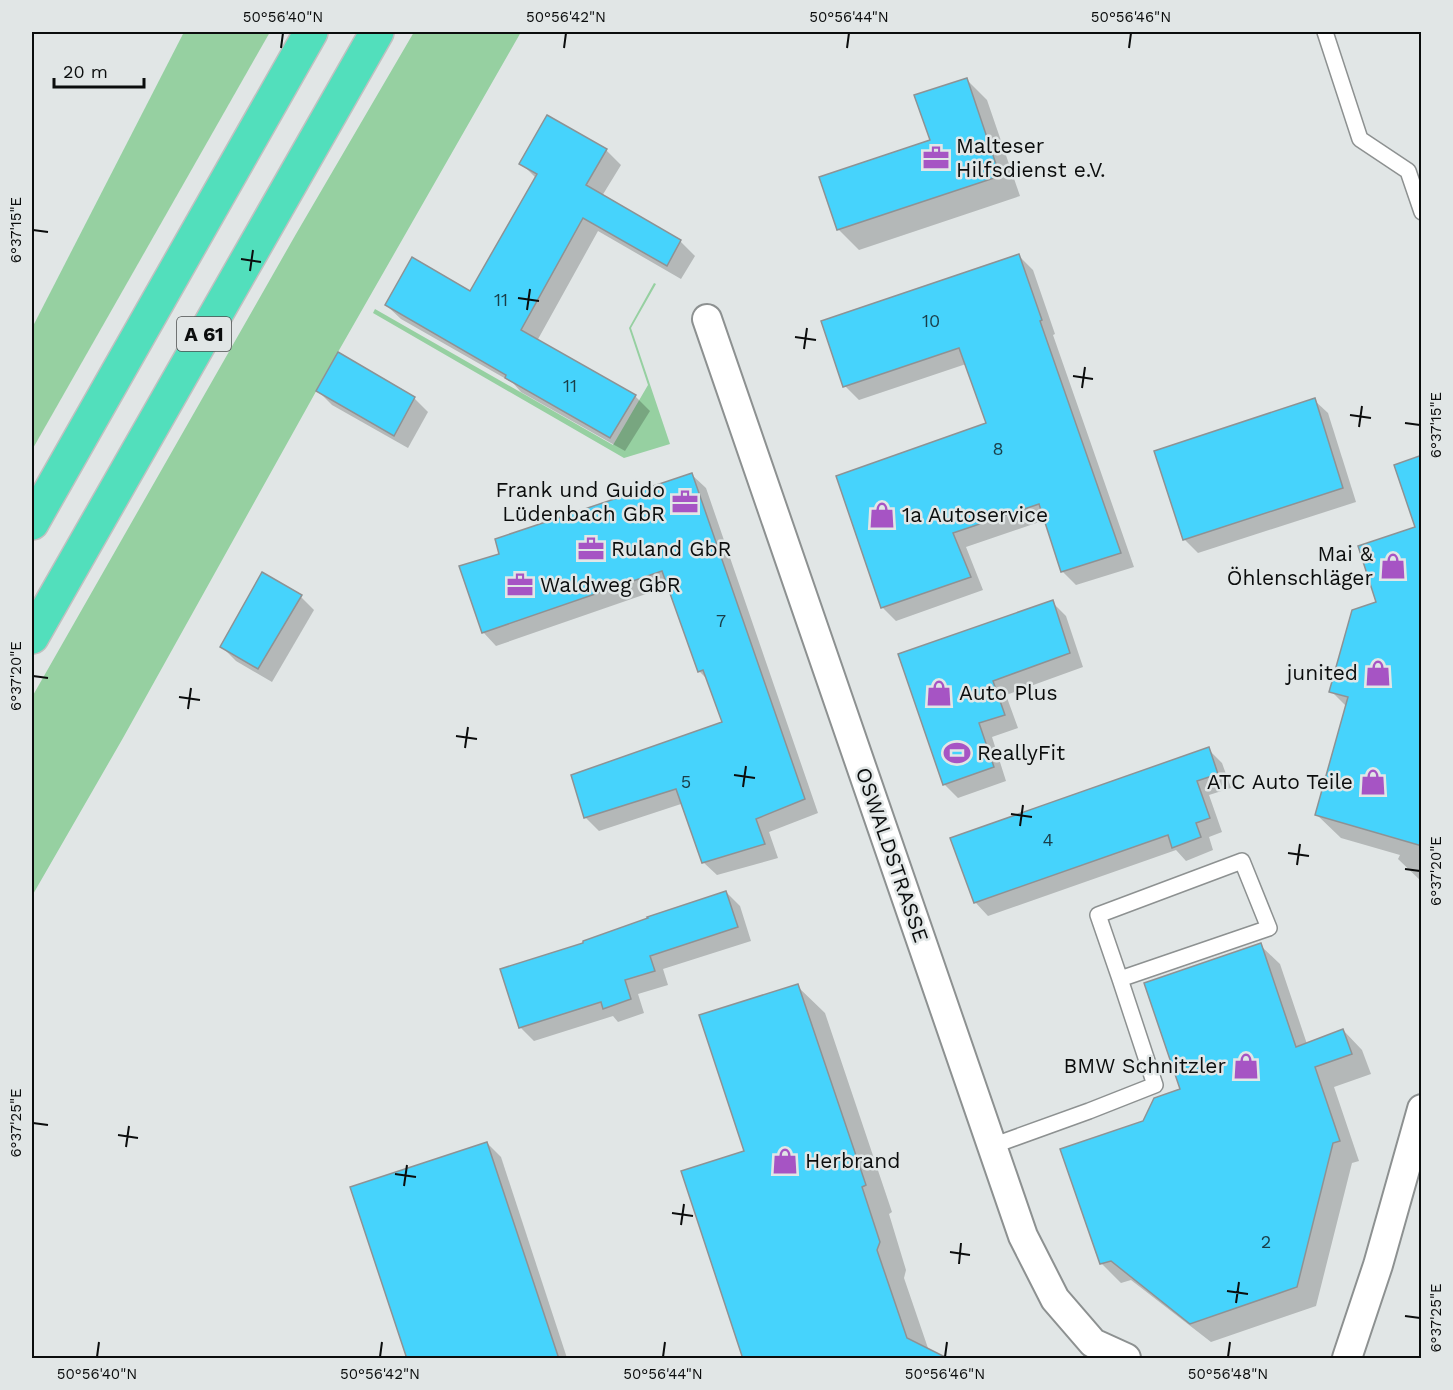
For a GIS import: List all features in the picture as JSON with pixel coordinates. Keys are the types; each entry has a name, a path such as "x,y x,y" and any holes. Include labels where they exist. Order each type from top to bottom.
{"highway":[{"name":"A 61","path":"32,522 311,32"},
{"name":"A 61","path":"32,637 377,32"}],"street":[{"name":"OSWALDSTRASSE","path":"707,319 1023,1236 1055,1299 1094,1343 1126,1359"},
{"path":"1347,1359 1378,1265 1422,1109"}],"lane":[{"path":"1325,32 1360,139 1415,169 1422,212"},
{"path":"992,1146 1155,1085 1098,915 1242,861 1269,928 1120,979"}],"green space":[{"path":"184,32 270,32 32,450 32,328"},
{"path":"414,32 521,32 32,896 32,697"},
{"path":"654,283 656,284 631,328 670,444 624,458 373,313 375,309 613,445 648,385 629,328"}],"building":[{"name":"Malteser Hilfsdienst e.V.","path":"967,78 1000,176 837,230 819,177 930,140 914,95"},
{"path":"547,115 607,149 586,185 681,240 667,266 583,218 521,330 636,395 610,438 385,305 412,257 470,291 537,174 519,164"},
{"path":"1019,254 1121,553 1061,572 1039,504 953,533 971,577 881,608 836,476 986,423 959,348 843,387 821,321"},
{"path":"338,352 415,397 394,436 316,391"},
{"path":"1315,398 1343,488 1183,540 1154,451"},
{"path":"1422,455 1422,846 1315,815 1348,697 1329,692 1352,610 1376,602 1358,546 1415,527 1394,465"},
{"path":"692,473 805,799 756,819 765,844 702,863 676,789 584,818 571,775 722,722 703,670 698,672 662,571 482,633 459,566 499,554 495,539"},
{"path":"262,572 302,595 258,669 220,647"},
{"path":"1053,600 1070,653 993,681 1005,715 979,723 994,767 943,785 898,654"},
{"path":"1209,747 1218,774 1197,781 1210,818 1196,823 1201,837 1172,848 1168,835 974,903 950,838"},
{"path":"726,891 738,927 650,956 655,971 625,980 631,999 603,1009 601,1002 519,1028 500,969 583,943 583,941 647,917"},
{"path":"1261,943 1296,1047 1343,1029 1352,1054 1315,1067 1340,1141 1333,1143 1297,1287 1190,1324 1111,1261 1100,1264 1060,1149 1143,1121 1154,1098 1180,1089 1144,983"},
{"name":"Herbrand","path":"798,984 866,1185 862,1187 880,1242 877,1250 907,1338 949,1359 743,1359 681,1171 744,1151 699,1015"},
{"path":"487,1142 559,1359 407,1359 350,1187"}],"place":[{"name":"Malteser Hilfsdienst e.V.","path":"936,158"},
{"name":"Frank und Guido Lüdenbach GbR","path":"685,502"},
{"name":"1a Autoservice","path":"882,515"},
{"name":"Ruland GbR","path":"591,549"},
{"name":"Mai & Öhlenschläger","path":"1393,566"},
{"name":"Waldweg GbR","path":"520,585"},
{"name":"junited","path":"1378,673"},
{"name":"Auto Plus","path":"939,693"},
{"name":"ReallyFit","path":"957,753"},
{"name":"ATC Auto Teile","path":"1373,782"},
{"name":"BMW Schnitzler","path":"1246,1066"},
{"name":"Herbrand","path":"785,1161"}]}
